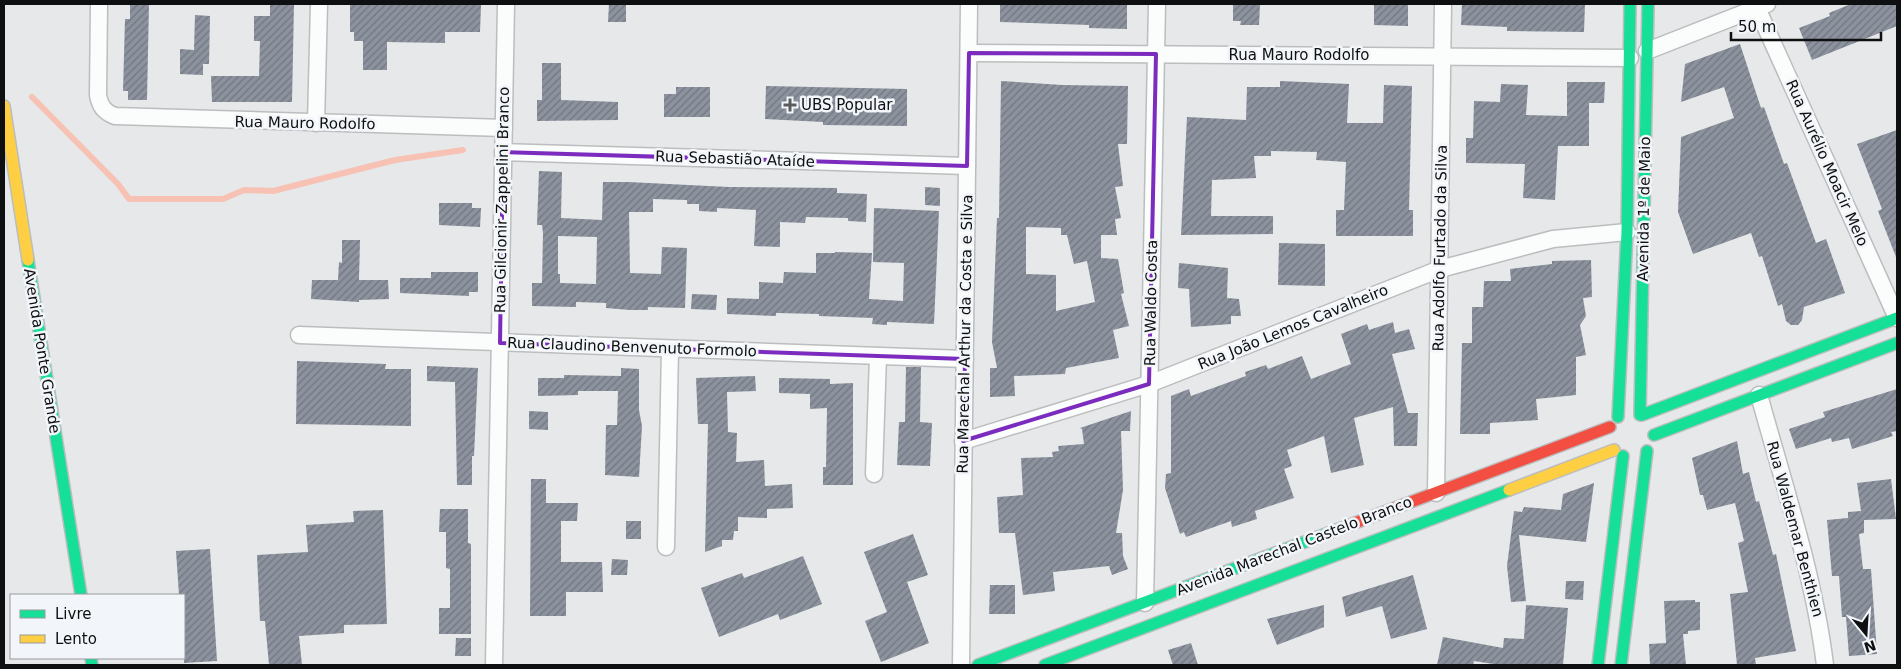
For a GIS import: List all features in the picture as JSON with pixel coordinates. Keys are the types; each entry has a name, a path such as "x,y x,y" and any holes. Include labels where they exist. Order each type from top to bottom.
{"street":[{"name":"Rua Mauro Rodolfo","path":"99,4 98,95 100,105 106,113 124,118 504,128"},
{"path":"316,123 319,4"},
{"name":"Rua Gilcionir Zappelini Branco","path":"494,665 506,4"},
{"name":"Rua Marechal Arthur da Costa e Silva","path":"961,665 969,4"},
{"name":"Rua Waldo Costa","path":"1145,603 1157,4"},
{"name":"Rua Adolfo Furtado da Silva","path":"1436,493 1443,4"},
{"path":"1618,417 1627,232 1630,4"},
{"name":"Avenida 1º de Maio","path":"1641,415 1648,4"},
{"path":"1647,50 1762,6"},
{"name":"Rua Aurélio Moacir Melo","path":"1762,6 1897,318"},
{"name":"Rua Mauro Rodolfo","path":"968,53 1630,58"},
{"name":"Avenida Ponte Grande","path":"4,106 81,594"},
{"name":"Rua Sebastião Ataíde","path":"503,152 967,166"},
{"name":"Rua João Lemos Cavalheiro","path":"963,441 1149,384 1440,269 1553,239 1627,232"},
{"path":"1641,415 1897,318"},
{"name":"Rua Claudino Benvenuto Formolo","path":"299,335 965,359"},
{"path":"1654,434 1897,343"},
{"path":"666,547 670,348"},
{"path":"874,474 878,356"},
{"name":"Rua Waldemar Benthien","path":"1760,395 1813,595 1821,632 1825,665"},
{"path":"1598,665 1618,453 1609,439 1610,427 1618,417 1633,412 1650,422 1654,434 1651,446 1647,451 1636,457 1618,453"},
{"name":"Avenida Marechal Castelo Branco","path":"978,665 1610,427"},
{"path":"1621,665 1647,451"},
{"name":"Avenida Marechal Castelo Branco","path":"1045,665 1618,453"}],"highlighted area":[{"path":"969,53 1156,54 1149,384 963,441 965,359 500,343 503,152 967,166"}],"building":[{"path":"130,4 149,4 147,100 128,100 128,91 123,91 125,19 130,19"},
{"path":"270,4 294,4 292,102 212,102 211,76 259,76 260,41 254,41 254,16 270,16"},
{"path":"350,4 481,5 480,32 445,32 445,43 387,42 387,70 363,70 363,41 354,41 354,32 350,32"},
{"path":"609,4 626,4 626,22 608,22"},
{"path":"1000,4 1127,4 1127,29 1089,28 1089,25 1000,22"},
{"path":"1233,4 1260,4 1259,25 1240,25 1241,21 1233,21"},
{"path":"1374,4 1408,4 1408,26 1374,25"},
{"path":"1462,4 1585,4 1584,32 1507,31 1507,27 1461,25"},
{"path":"1851,4 1897,4 1897,26 1812,60 1799,28 1830,16 1829,13"},
{"path":"195,15 210,16 209,64 203,64 203,75 180,74 180,49 194,50"},
{"path":"1740,44 1761,108 1764,107 1784,164 1787,163 1816,243 1826,239 1845,293 1804,307 1802,320 1798,325 1791,325 1786,321 1782,304 1778,306 1762,256 1759,257 1751,233 1693,254 1678,212 1681,137 1734,118 1724,87 1681,102 1685,64"},
{"path":"542,63 561,63 561,100 618,102 618,120 537,121 537,100 542,100"},
{"path":"1001,81 1062,85 1128,86 1127,144 1118,144 1123,186 1115,187 1121,218 1115,219 1117,235 1101,235 1101,258 1118,259 1124,293 1121,294 1129,326 1113,330 1119,358 1066,368 1065,374 1014,376 1015,396 990,397 990,368 997,368 992,342 997,218 999,218","holes":["1026,227 1061,228 1061,235 1067,235 1074,264 1087,261 1095,302 1056,311 1056,275 1026,274"]},
{"path":"1280,81 1349,84 1347,123 1383,123 1384,85 1412,86 1409,210 1413,210 1413,236 1336,236 1336,210 1344,210 1346,162 1316,160 1317,152 1271,151 1271,156 1254,156 1256,178 1212,180 1211,216 1273,216 1273,234 1181,235 1187,117 1246,120 1247,87 1280,87"},
{"path":"1567,82 1605,82 1604,103 1589,103 1589,146 1558,146 1555,200 1523,198 1525,164 1466,163 1466,138 1473,138 1474,101 1500,102 1501,84 1528,85 1526,115 1567,116"},
{"path":"766,86 907,89 907,126 823,125 823,122 765,119"},
{"path":"676,87 710,87 710,117 664,117 664,94 676,94"},
{"path":"1897,130 1896,257 1878,211 1882,209 1857,144"},
{"path":"539,171 562,172 561,218 602,220 603,182 729,187 837,188 837,193 867,194 866,222 848,221 848,218 806,217 805,223 780,222 780,247 754,246 756,210 717,208 717,212 699,211 699,204 687,204 687,200 653,199 653,212 629,212 630,273 661,274 662,247 687,248 685,308 648,307 648,310 630,310 606,308 606,303 576,302 576,307 532,306 532,283 542,283 543,233 542,225 537,225","holes":["558,236 597,237 596,284 560,283 560,274 558,274"]},
{"path":"925,187 940,188 940,206 925,205"},
{"path":"439,203 472,203 472,208 481,208 480,227 439,225"},
{"path":"874,208 939,211 934,324 887,322 887,325 872,324 873,318 819,316 819,314 776,313 776,316 727,314 727,298 759,299 759,282 783,283 784,272 816,273 816,253 872,253 869,299 903,301 904,263 873,262"},
{"path":"342,240 360,240 359,280 388,280 389,299 359,300 359,302 311,299 312,280 338,280 339,262 342,263"},
{"path":"1279,243 1325,244 1325,286 1278,285"},
{"path":"1591,260 1592,297 1583,298 1586,316 1580,325 1586,355 1576,357 1576,395 1536,399 1538,420 1490,423 1490,434 1460,434 1462,343 1472,343 1472,307 1483,307 1484,281 1511,281 1510,269 1552,264 1552,261"},
{"path":"1179,263 1228,268 1227,298 1239,299 1241,316 1231,316 1231,324 1191,327 1189,289 1178,288"},
{"path":"431,272 478,272 478,292 469,292 469,296 400,293 400,278 431,278"},
{"path":"692,294 717,295 716,310 691,309"},
{"path":"1393,322 1395,333 1409,329 1415,349 1392,354 1408,413 1418,413 1417,446 1394,446 1393,407 1354,418 1364,465 1331,473 1324,436 1287,450 1292,466 1284,469 1294,498 1255,511 1257,519 1232,527 1231,521 1186,537 1184,532 1180,534 1165,488 1166,474 1171,473 1171,396 1189,389 1191,396 1246,376 1245,372 1266,365 1268,369 1302,356 1311,379 1351,364 1341,334 1367,324 1369,330"},
{"path":"297,361 386,364 385,369 411,369 411,426 296,424"},
{"path":"427,366 478,368 472,485 457,485 455,382 427,381"},
{"path":"906,367 921,367 920,422 932,423 930,466 897,465 899,422 905,422"},
{"path":"621,368 639,369 639,410 642,426 639,477 605,475 606,425 617,425 618,391 578,391 578,395 538,396 538,378 564,378 564,375 621,376"},
{"path":"755,376 756,391 727,392 728,432 737,433 736,462 764,460 765,486 792,484 793,508 767,509 767,518 738,517 738,531 734,531 733,540 722,540 722,546 705,552 708,424 698,424 696,378"},
{"path":"779,378 830,379 830,384 853,383 853,485 823,485 823,467 826,467 827,408 810,409 810,394 779,393"},
{"path":"1897,389 1897,431 1891,432 1893,436 1852,449 1849,438 1832,442 1831,438 1796,449 1789,429 1825,417 1823,412"},
{"path":"529,411 548,412 548,430 529,429"},
{"path":"1131,411 1130,431 1121,431 1123,490 1116,533 1122,533 1123,556 1128,569 1112,575 1109,566 1053,572 1055,591 1023,595 1015,533 999,533 997,497 1023,495 1021,458 1053,457 1052,452 1059,451 1058,446 1084,444 1082,429 1080,428"},
{"path":"1737,441 1743,474 1749,472 1756,502 1759,501 1773,555 1776,554 1796,651 1755,658 1756,665 1737,665 1730,594 1748,592 1738,543 1744,541 1735,503 1707,510 1703,495 1700,495 1692,458"},
{"path":"531,479 546,479 546,503 578,503 577,521 561,521 561,562 602,562 603,592 566,592 566,616 530,616"},
{"path":"1891,479 1896,519 1864,520 1864,533 1859,534 1863,569 1871,569 1877,654 1849,656 1846,617 1842,617 1839,576 1832,576 1827,520 1848,518 1848,512 1861,511 1857,483"},
{"path":"1594,483 1586,542 1519,535 1526,601 1511,602 1507,566 1514,511 1522,512 1524,507 1561,510 1563,494"},
{"path":"440,509 468,509 468,543 471,544 471,634 439,634 439,608 450,608 450,569 446,568 446,532 439,532"},
{"path":"383,510 387,624 344,625 344,633 299,636 302,665 269,665 265,621 260,621 257,555 308,552 306,525 354,522 353,511"},
{"path":"626,521 641,521 641,539 626,539"},
{"path":"913,534 928,575 907,582 929,643 881,662 865,621 887,612 864,552"},
{"path":"210,549 217,661 184,663 185,594 179,594 176,551"},
{"path":"803,556 822,604 780,620 778,614 719,637 701,588 742,573 744,578"},
{"path":"612,559 628,560 627,575 611,575"},
{"path":"1413,575 1427,629 1391,639 1382,606 1346,617 1342,597"},
{"path":"1566,581 1584,581 1583,600 1565,599"},
{"path":"990,585 1015,585 1015,614 989,614"},
{"path":"1695,600 1695,602 1700,602 1700,630 1688,631 1688,634 1683,634 1686,665 1650,665 1649,644 1666,643 1664,601"},
{"path":"1324,605 1324,627 1277,645 1267,619"},
{"path":"1526,605 1568,608 1563,665 1500,665 1474,661 1473,665 1437,665 1443,637 1503,648 1504,638 1524,639"},
{"path":"456,638 471,638 471,656 455,656"},
{"path":"1191,643 1198,665 1173,665 1168,650"}],"waterway":[{"path":"32,97 118,184 129,199 223,199 244,190 273,191 395,160 463,150"}],"traffic: fast":[{"path":"1618,417 1627,232 1630,4"},
{"path":"1640,415 1648,4"},
{"path":"28,260 81,594"},
{"path":"1642,415 1897,318"},
{"path":"1654,435 1897,343"},
{"path":"1621,665 1647,451"},
{"path":"1598,665 1623,456"},
{"path":"1045,665 1509,490"},
{"path":"978,665 1355,523"},
{"path":"91,659 92,665"}],"traffic: slow":[{"path":"4,106 28,260"},
{"path":"1509,490 1614,450"}],"traffic: jam":[{"path":"1355,523 1610,427"}],"place":[{"name":"UBS Popular","path":"790,105"}]}
